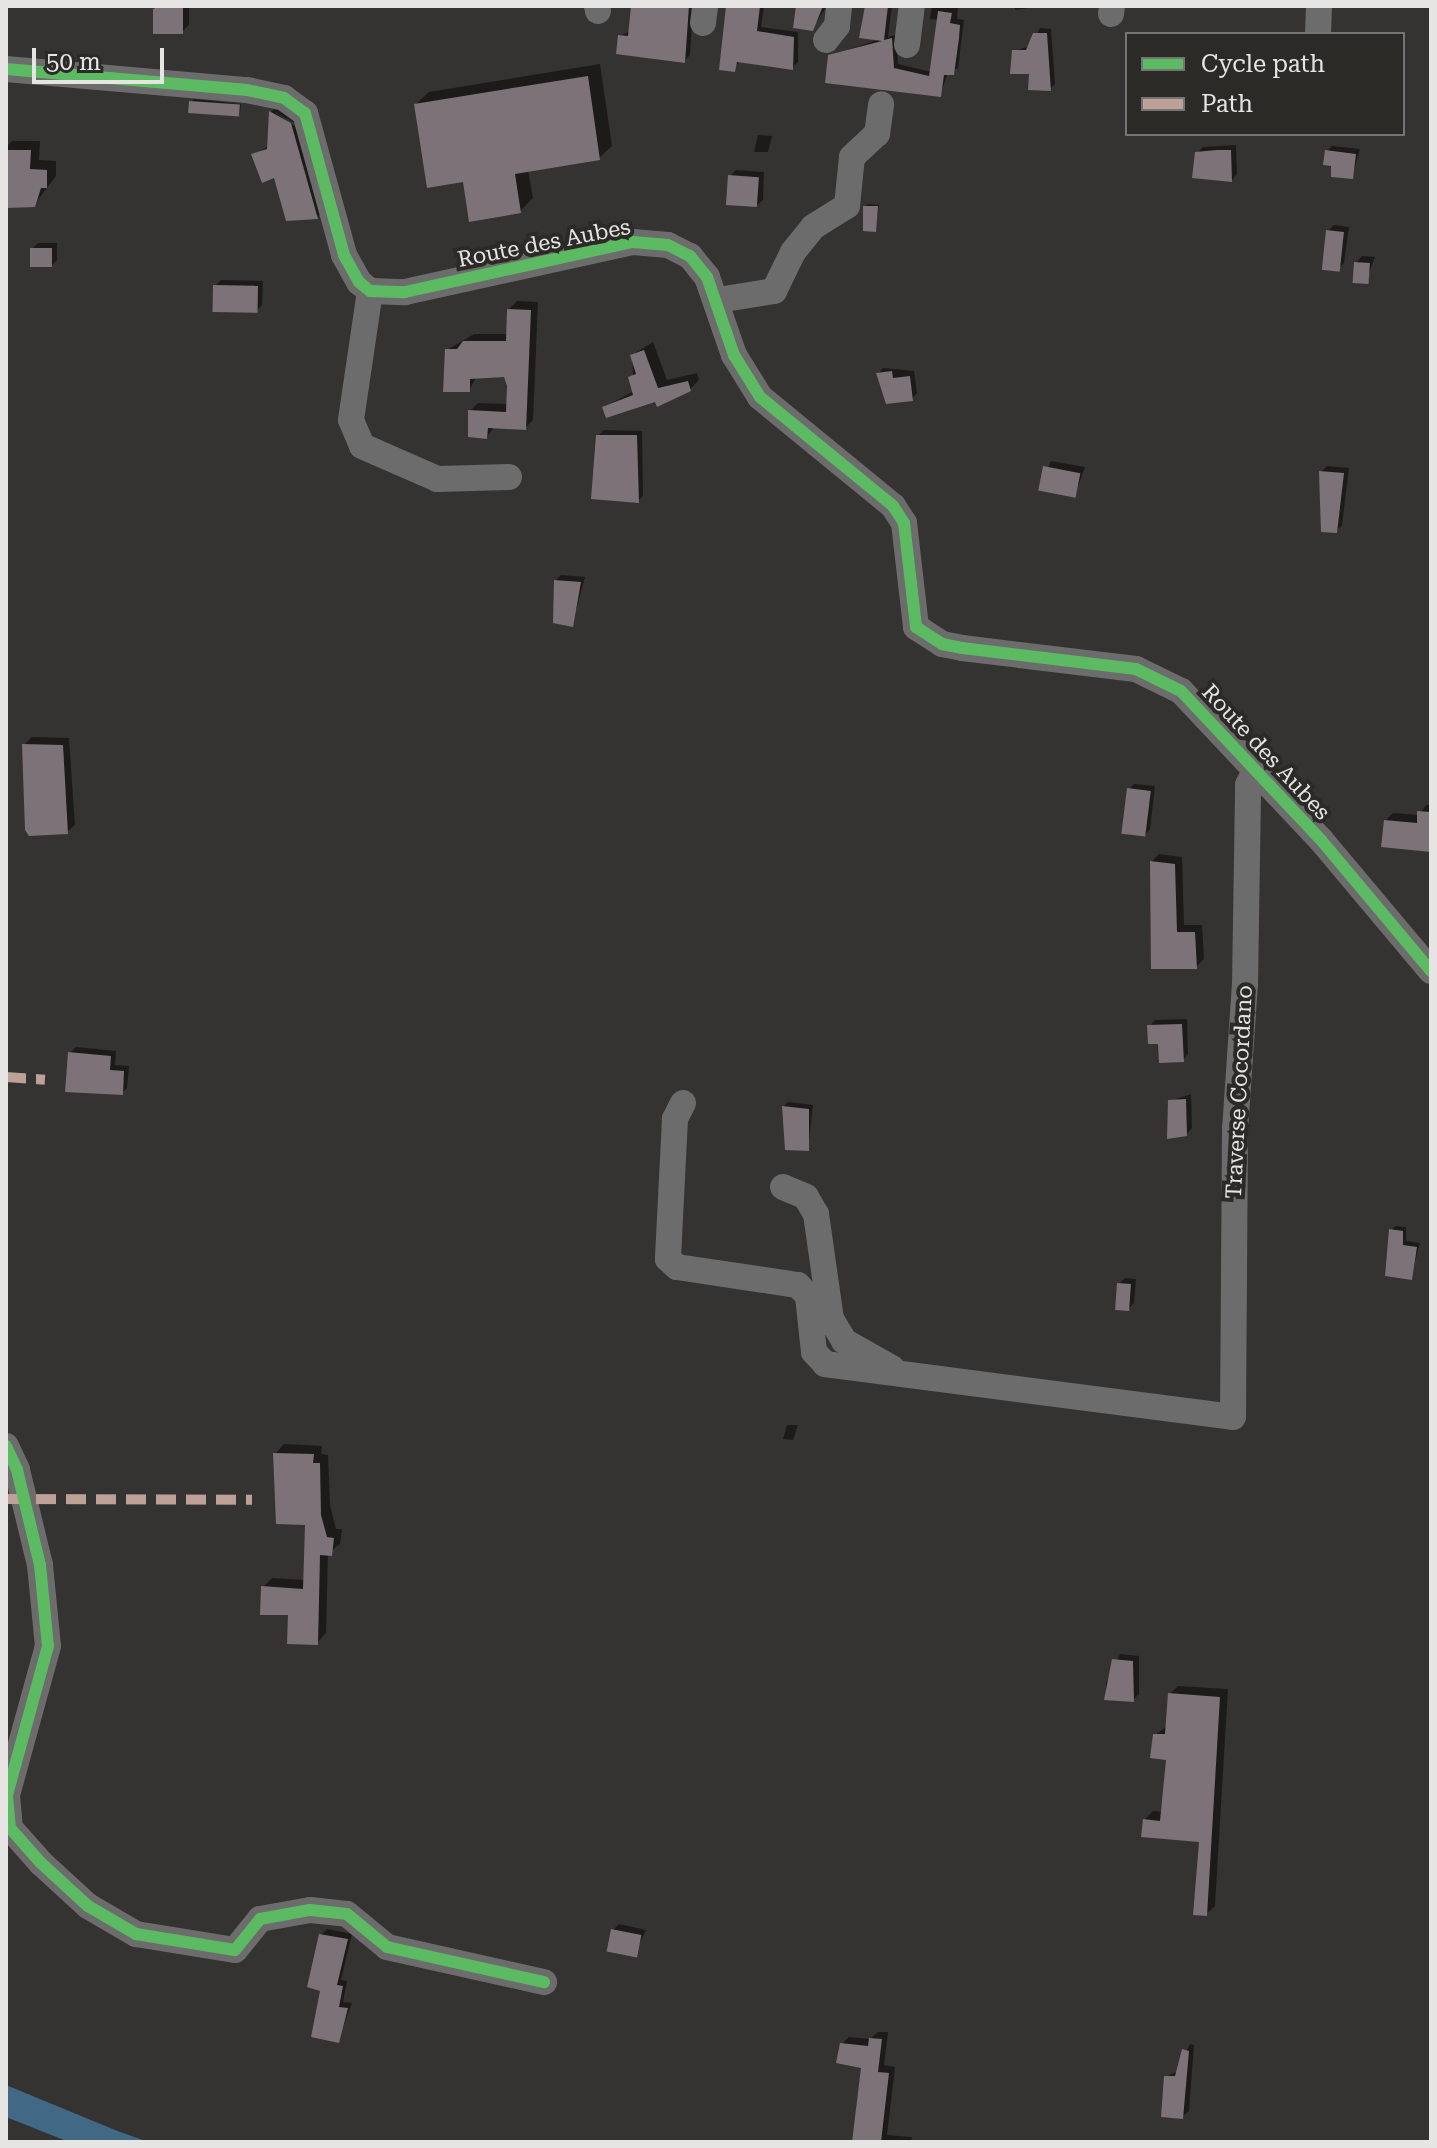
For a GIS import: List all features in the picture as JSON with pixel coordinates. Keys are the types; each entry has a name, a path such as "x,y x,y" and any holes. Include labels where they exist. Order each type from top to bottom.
{"street":[{"path":"826,40 837,26 839,6"},
{"path":"907,45 912,6"},
{"path":"1318,32 1319,6"},
{"path":"6,69 247,90 284,98 305,113 344,255 359,282 370,291 351,420 362,446 437,479 509,477"},
{"path":"718,300 774,291 793,252 813,227 847,206 852,157 877,134 881,104"},
{"name":"Route des Aubes","path":"370,291 405,292 633,242 668,245 690,256 718,300 734,355 760,397 893,506 904,523 916,627 942,644 1104,661 1159,678 1198,705 1431,971"},
{"name":"Traverse Cocordano","path":"899,1372 1233,1417 1235,1130 1245,984 1248,785 1256,769"},
{"path":"683,1103 675,1119 668,1259 677,1267 798,1285 808,1296 814,1352 825,1364 899,1372"},
{"path":"783,1187 806,1197 816,1214 831,1319 844,1341 899,1372"},
{"path":"6,1446 17,1470 40,1565 48,1646 7,1795 10,1828 41,1863 88,1906 136,1934 235,1950 260,1919 310,1910 347,1914 387,1947 544,1982"}],"water":[{"path":"6,2085 148,2142 69,2142 6,2117"}],"building":[{"path":"183,6 183,34 153,34 153,9"},
{"path":"631,6 689,6 685,63 616,54 618,35 628,36"},
{"path":"726,6 760,6 757,31 794,37 793,70 737,62 735,72 719,70"},
{"path":"796,6 823,6 813,31 793,28"},
{"path":"865,6 888,6 884,40 892,38 894,68 929,76 938,11 952,13 950,23 960,25 959,38 954,75 944,75 941,97 825,83 828,55 882,41 859,38"},
{"path":"1033,33 1047,33 1051,91 1028,90 1029,74 1010,74 1012,50 1026,50"},
{"path":"588,76 600,160 515,174 521,213 469,222 463,182 427,188 414,104"},
{"path":"189,101 240,105 239,117 188,113"},
{"path":"269,111 291,123 318,219 286,221 274,178 262,183 251,154 267,149"},
{"path":"6,150 31,150 30,169 47,170 47,188 41,188 35,207 6,208"},
{"path":"1231,150 1232,182 1192,178 1195,152"},
{"path":"1325,150 1356,154 1353,179 1331,177 1331,166 1323,165"},
{"path":"728,175 759,177 757,207 726,205"},
{"path":"863,206 878,206 876,232 863,231"},
{"path":"1326,230 1344,232 1340,272 1322,270"},
{"path":"30,248 52,248 52,267 30,267"},
{"path":"1354,262 1370,263 1368,284 1353,283"},
{"path":"213,285 258,286 258,313 213,312"},
{"path":"507,309 531,310 526,430 488,428 487,439 468,437 468,410 506,412 507,386 504,377 470,379 470,392 443,392 445,349 457,349 463,341 506,341"},
{"path":"644,350 658,388 688,381 691,391 657,407 655,402 606,418 602,407 633,395 628,377 636,374 630,355"},
{"path":"892,371 893,378 910,376 913,401 886,404 876,373"},
{"path":"596,435 637,435 639,503 591,499"},
{"path":"1043,466 1080,473 1076,498 1038,491"},
{"path":"1319,471 1344,473 1337,533 1321,532"},
{"path":"554,580 581,582 573,627 553,623"},
{"path":"22,744 63,745 68,834 29,836 25,830"},
{"path":"1127,788 1151,791 1145,837 1121,834"},
{"path":"1417,811 1431,812 1431,852 1381,847 1384,820 1417,823"},
{"path":"1150,861 1175,864 1177,932 1195,932 1197,969 1151,969"},
{"path":"1182,1024 1184,1062 1159,1063 1158,1044 1148,1044 1147,1025"},
{"path":"68,1052 111,1056 110,1070 124,1071 123,1095 65,1092"},
{"path":"1186,1099 1187,1136 1167,1139 1168,1100"},
{"path":"782,1106 809,1109 809,1151 785,1150"},
{"path":"1389,1229 1403,1231 1403,1245 1417,1247 1412,1280 1385,1276"},
{"path":"1117,1283 1131,1284 1129,1311 1115,1310"},
{"path":"273,1453 314,1454 313,1463 320,1463 321,1515 327,1537 334,1538 332,1556 320,1555 318,1645 287,1644 288,1615 260,1615 261,1586 303,1589 305,1525 276,1524"},
{"path":"1112,1659 1133,1661 1134,1702 1104,1700"},
{"path":"1168,1693 1220,1697 1207,1916 1193,1915 1199,1842 1141,1837 1143,1819 1160,1821 1166,1760 1150,1758 1153,1734 1165,1734"},
{"path":"611,1929 641,1935 637,1957 607,1952"},
{"path":"319,1934 348,1939 337,1985 343,1986 339,2007 348,2008 339,2043 311,2037 320,1991 307,1987"},
{"path":"869,2038 882,2039 878,2072 889,2073 881,2142 852,2142 861,2068 836,2063 840,2043 868,2046"},
{"path":"1182,2049 1189,2051 1183,2119 1161,2117 1164,2076 1175,2076"}],"marked path":[{"path":"6,1077 45,1080"},
{"path":"6,1499 252,1500"}],"cycle path":[{"path":"6,69 247,90 284,98 305,113 344,255 359,282 370,291 405,292 633,242 668,245 690,256 707,277 734,355 760,397 893,506 904,523 916,627 942,644 962,648 1136,669 1181,691 1321,840 1431,971"},
{"path":"6,1446 17,1470 40,1565 48,1646 7,1795 10,1828 41,1863 88,1906 136,1934 235,1950 260,1919 310,1910 347,1914 387,1947 544,1982"}]}
